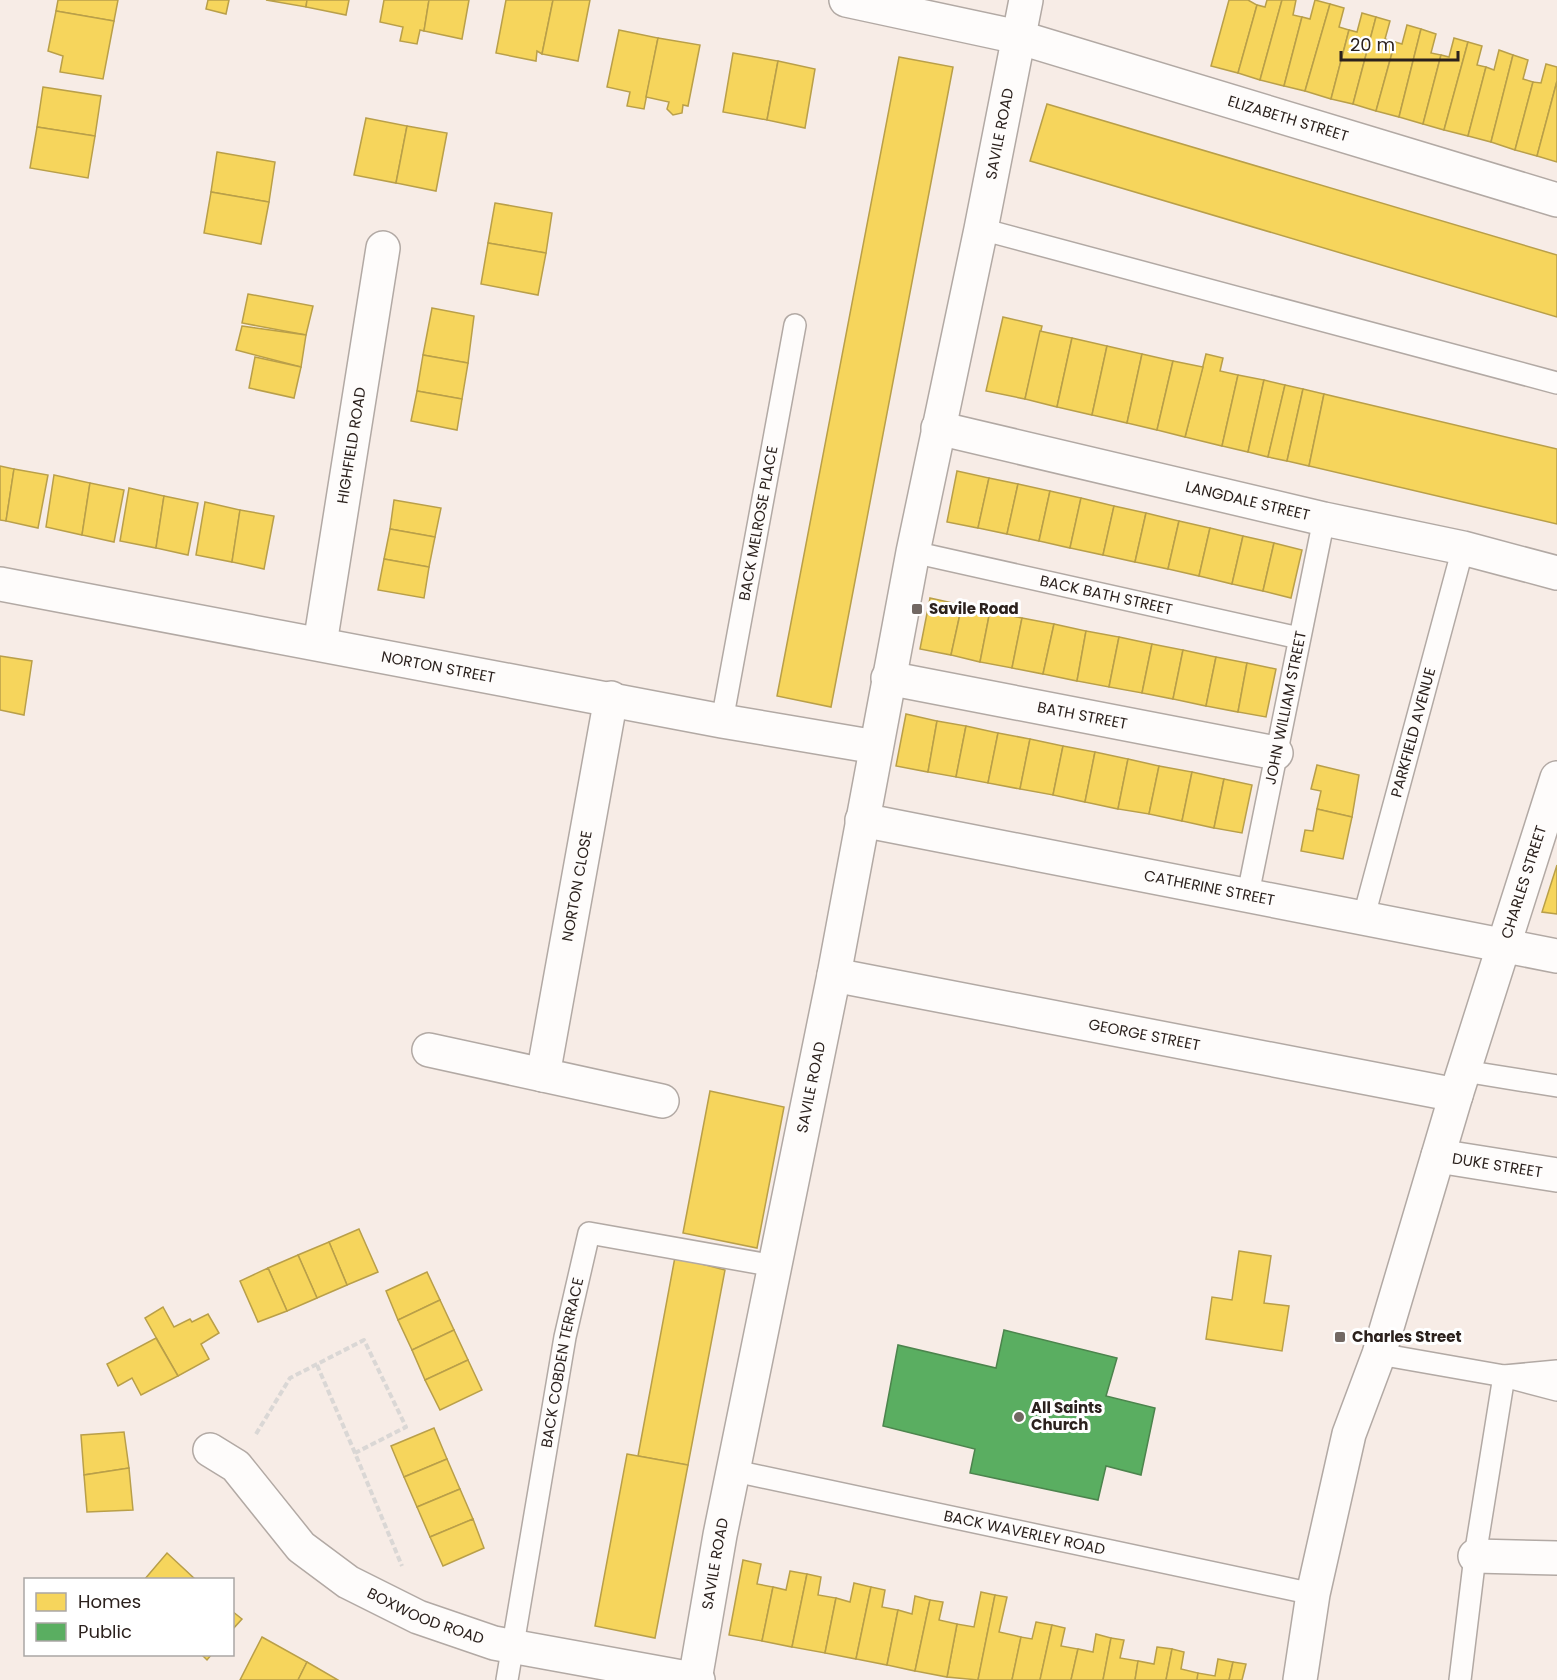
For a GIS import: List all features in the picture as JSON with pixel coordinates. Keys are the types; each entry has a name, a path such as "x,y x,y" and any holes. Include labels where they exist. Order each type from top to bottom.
{"street":[{"name":"ELIZABETH STREET","path":"846,0 1018,37 1557,200"},
{"name":"SAVILE ROAD","path":"696,1680 720,1535 735,1471 834,975 888,678 1026,0"},
{"name":"HIGHFIELD ROAD","path":"320,644 383,248"},
{"name":"LANGDALE STREET","path":"938,428 1324,519 1463,548 1557,573"},
{"name":"NORTON STREET","path":"0,584 611,698 722,721 876,747"},
{"name":"BATH STREET","path":"888,678 1276,753"},
{"name":"NORTON CLOSE","path":"543,1075 611,698"},
{"name":"CHARLES STREET","path":"1300,1680 1312,1594 1349,1434 1379,1354 1502,946 1557,778"},
{"name":"CATHERINE STREET","path":"862,820 1364,916 1557,956"},
{"name":"GEORGE STREET","path":"834,975 1460,1083"},
{"path":"429,1050 662,1101"},
{"name":"DUKE STREET","path":"1438,1156 1557,1174"},
{"name":"BOXWOOD ROAD","path":"223,1458 301,1547 348,1582 424,1619 494,1643 696,1680"},
{"path":"1474,1556 1557,1558"}],"lane":[{"path":"981,229 1557,383"},
{"name":"BACK MELROSE PLACE","path":"722,721 795,325"},
{"name":"JOHN WILLIAM STREET","path":"1248,894 1324,519"},
{"name":"PARKFIELD AVENUE","path":"1364,916 1463,548"},
{"name":"BACK BATH STREET","path":"913,552 1299,638"},
{"path":"1460,1083 1557,1086"},
{"name":"BACK COBDEN TERRACE","path":"507,1680 566,1337 589,1233 775,1266"},
{"path":"1379,1354 1504,1376 1557,1390"},
{"path":"1504,1376 1557,1371"},
{"path":"1460,1680 1474,1556 1504,1376"},
{"name":"BACK WAVERLEY ROAD","path":"735,1471 1312,1594"}],"path":[{"path":"223,1458 290,1378 364,1340 406,1426 355,1453"},
{"path":"316,1365 424,1619"}],"building: Homes":[{"path":"58,0 118,0 114,21 56,11"},
{"path":"208,0 229,0 226,14 206,9"},
{"path":"266,0 307,0 306,7"},
{"path":"307,0 349,0 346,15 306,7"},
{"path":"384,0 429,0 424,31 420,30 417,44 400,41 403,27 380,22"},
{"path":"429,0 469,0 462,39 424,31"},
{"path":"506,0 553,0 542,54 537,51 536,61 496,53"},
{"path":"553,0 590,0 578,61 542,54"},
{"path":"1229,0 1248,0 1257,5 1238,73 1211,66"},
{"path":"1267,0 1282,0 1260,80 1238,73 1257,5 1265,7"},
{"path":"1282,0 1296,0 1293,15 1302,17 1284,86 1260,80"},
{"path":"1315,0 1330,4 1305,91 1284,86 1302,17 1310,19"},
{"path":"1330,4 1344,8 1339,27 1349,30 1331,99 1305,91"},
{"path":"56,11 114,21 103,79 60,72 63,56 48,51"},
{"path":"1362,13 1376,17 1353,104 1331,99 1349,30 1357,32"},
{"path":"1376,17 1390,21 1385,39 1395,42 1376,111 1353,104"},
{"path":"1407,25 1421,29 1399,117 1376,111 1395,42 1402,44"},
{"path":"1421,29 1436,34 1431,53 1441,55 1423,124 1399,117"},
{"path":"619,30 658,38 644,109 627,106 630,92 607,87"},
{"path":"658,38 700,45 688,106 683,105 682,113 673,115 667,109 669,102 646,97"},
{"path":"1454,38 1468,42 1444,130 1423,124 1441,55 1449,57"},
{"path":"1468,42 1482,46 1477,65 1486,67 1468,136 1444,130"},
{"path":"1499,50 1513,55 1491,142 1468,136 1486,67 1494,70"},
{"path":"733,53 778,61 767,120 723,112"},
{"path":"1513,55 1528,60 1523,79 1533,82 1515,150 1491,142"},
{"path":"899,57 953,67 831,707 777,696"},
{"path":"778,61 815,69 805,128 767,120"},
{"path":"1546,64 1557,67 1557,81 1537,156 1515,150 1533,82 1541,83"},
{"path":"1557,81 1557,162 1537,156"},
{"path":"43,87 101,96 95,136 37,127"},
{"path":"1047,104 1557,255 1557,317 1030,161"},
{"path":"366,118 407,126 396,183 354,175"},
{"path":"407,126 447,133 436,191 396,183"},
{"path":"37,127 95,136 88,178 30,168"},
{"path":"217,152 275,162 269,202 211,192"},
{"path":"211,192 269,202 261,244 204,233"},
{"path":"495,203 552,213 546,253 488,243"},
{"path":"488,243 546,253 538,295 481,284"},
{"path":"248,294 313,306 306,335 242,323"},
{"path":"432,308 474,316 468,363 423,355"},
{"path":"1003,317 1042,326 1025,399 986,391"},
{"path":"242,326 306,335 301,367 236,350"},
{"path":"1040,331 1072,338 1057,407 1025,399"},
{"path":"1072,338 1107,346 1092,415 1057,407"},
{"path":"1107,346 1142,354 1127,423 1092,415"},
{"path":"1142,354 1173,361 1157,430 1127,423"},
{"path":"1206,354 1223,358 1220,371 1238,375 1222,446 1185,437"},
{"path":"423,355 468,363 462,399 417,391"},
{"path":"255,357 301,367 294,398 249,388"},
{"path":"1173,361 1203,367 1185,437 1157,430"},
{"path":"1238,375 1264,380 1248,452 1222,446"},
{"path":"1264,380 1285,385 1268,457 1248,452"},
{"path":"1285,385 1303,389 1287,461 1268,457"},
{"path":"1303,389 1324,394 1309,466 1287,461"},
{"path":"417,391 462,399 457,430 411,421"},
{"path":"1324,394 1557,449 1557,524 1309,466"},
{"path":"0,466 14,469 6,521 0,520"},
{"path":"14,469 48,475 38,528 6,521"},
{"path":"957,471 989,478 978,528 947,522"},
{"path":"54,475 90,483 82,535 46,527"},
{"path":"989,478 1018,484 1007,534 978,528"},
{"path":"90,483 124,490 114,542 82,535"},
{"path":"1018,484 1050,491 1039,541 1007,534"},
{"path":"129,488 164,496 156,548 120,541"},
{"path":"1050,491 1081,498 1070,548 1039,541"},
{"path":"164,496 198,503 188,555 156,548"},
{"path":"1081,498 1114,506 1103,555 1070,548"},
{"path":"394,500 441,508 435,537 390,529"},
{"path":"205,502 240,510 232,562 196,555"},
{"path":"1114,506 1146,513 1135,562 1103,555"},
{"path":"240,510 274,516 264,569 232,562"},
{"path":"1146,513 1179,521 1168,569 1135,562"},
{"path":"1179,521 1210,528 1199,576 1168,569"},
{"path":"1210,528 1243,536 1232,584 1199,576"},
{"path":"390,529 435,537 429,567 384,559"},
{"path":"1243,536 1274,543 1263,591 1232,584"},
{"path":"1274,543 1302,550 1291,598 1263,591"},
{"path":"384,559 429,567 424,598 378,590"},
{"path":"930,598 962,605 951,655 920,649"},
{"path":"962,605 990,611 980,662 951,655"},
{"path":"990,611 1022,618 1012,668 980,662"},
{"path":"1022,618 1054,624 1043,674 1012,668"},
{"path":"1054,624 1086,631 1077,681 1043,674"},
{"path":"1086,631 1119,637 1109,687 1077,681"},
{"path":"1119,637 1152,644 1142,693 1109,687"},
{"path":"1152,644 1183,650 1173,699 1142,693"},
{"path":"1183,650 1216,657 1206,706 1173,699"},
{"path":"0,656 32,661 24,715 0,710"},
{"path":"1216,657 1247,663 1238,712 1206,706"},
{"path":"1247,663 1276,669 1266,717 1238,712"},
{"path":"906,714 937,721 928,772 896,766"},
{"path":"937,721 966,726 956,777 928,772"},
{"path":"966,726 998,733 988,783 956,777"},
{"path":"998,733 1030,739 1020,789 988,783"},
{"path":"1030,739 1063,746 1053,795 1020,789"},
{"path":"1063,746 1095,752 1085,802 1053,795"},
{"path":"1095,752 1128,759 1118,809 1085,802"},
{"path":"1128,759 1159,766 1149,814 1118,809"},
{"path":"1317,765 1359,775 1352,817 1317,809 1321,791 1311,789"},
{"path":"1159,766 1192,772 1182,821 1149,814"},
{"path":"1192,772 1224,779 1214,828 1182,821"},
{"path":"1224,779 1252,785 1242,833 1214,828"},
{"path":"1317,809 1352,817 1343,859 1301,851 1305,830 1313,831"},
{"path":"1557,865 1557,914 1542,912"},
{"path":"710,1091 784,1107 757,1248 683,1233"},
{"path":"359,1229 378,1272 347,1285 329,1242"},
{"path":"329,1242 347,1285 317,1298 298,1255"},
{"path":"1239,1251 1271,1256 1264,1303 1289,1306 1282,1351 1206,1339 1212,1297 1232,1300"},
{"path":"298,1255 317,1298 287,1311 268,1268"},
{"path":"675,1257 725,1270 688,1465 638,1456"},
{"path":"268,1268 287,1311 258,1322 240,1281"},
{"path":"427,1272 440,1300 398,1320 386,1291"},
{"path":"440,1300 454,1330 412,1350 398,1320"},
{"path":"163,1307 174,1327 208,1314 219,1333 201,1344 209,1359 178,1376 145,1318"},
{"path":"454,1330 468,1360 425,1380 412,1350"},
{"path":"156,1338 178,1376 141,1395 132,1378 118,1386 107,1364"},
{"path":"468,1360 482,1390 440,1410 425,1380"},
{"path":"434,1428 447,1459 404,1477 391,1446"},
{"path":"124,1432 129,1468 84,1475 81,1435"},
{"path":"627,1454 688,1465 655,1638 595,1626"},
{"path":"447,1459 460,1489 417,1507 404,1477"},
{"path":"129,1468 133,1510 87,1512 84,1475"},
{"path":"460,1489 473,1519 430,1537 417,1507"},
{"path":"473,1519 484,1548 443,1566 430,1537"},
{"path":"167,1553 194,1578 146,1578"},
{"path":"743,1560 761,1564 757,1584 773,1587 762,1641 729,1635"},
{"path":"790,1571 807,1574 792,1647 762,1641 773,1587 786,1590"},
{"path":"807,1574 821,1577 818,1595 836,1598 825,1653 792,1647"},
{"path":"854,1583 871,1587 856,1659 825,1653 836,1598 850,1602"},
{"path":"871,1587 885,1590 882,1607 898,1610 887,1665 856,1659"},
{"path":"981,1592 995,1595 978,1680 947,1677 957,1624 974,1627"},
{"path":"995,1595 1007,1597 999,1632 1021,1637 1012,1680 978,1680"},
{"path":"915,1596 930,1600 915,1671 887,1665 898,1610 912,1614"},
{"path":"930,1600 943,1602 939,1620 957,1624 947,1677 915,1671"},
{"path":"234,1613 242,1619 234,1628"},
{"path":"1036,1622 1052,1625 1040,1680 1012,1680 1021,1637 1032,1639"},
{"path":"1052,1625 1065,1628 1061,1646 1078,1649 1071,1680 1040,1680"},
{"path":"1096,1634 1111,1638 1103,1680 1071,1680 1078,1649 1093,1652"},
{"path":"262,1637 307,1662 298,1680 240,1680"},
{"path":"1111,1638 1124,1640 1120,1658 1138,1661 1135,1680 1103,1680"},
{"path":"1157,1647 1172,1649 1166,1680 1135,1680 1138,1661 1154,1664"},
{"path":"1172,1649 1184,1652 1181,1669 1198,1673 1197,1680 1166,1680"},
{"path":"1218,1659 1233,1662 1229,1680 1197,1680 1198,1673 1215,1676"},
{"path":"307,1662 338,1680 298,1680"},
{"path":"1233,1662 1246,1664 1242,1680 1229,1680"}],"building: Public":[{"name":"All Saints Church","path":"1004,1330 1117,1358 1106,1396 1155,1408 1141,1475 1106,1466 1098,1500 970,1473 975,1449 883,1426 898,1345 996,1368"}],"place":[{"name":"Savile Road","path":"917,609"},
{"name":"Charles Street","path":"1340,1337"},
{"name":"All Saints Church","path":"1019,1417"}]}
